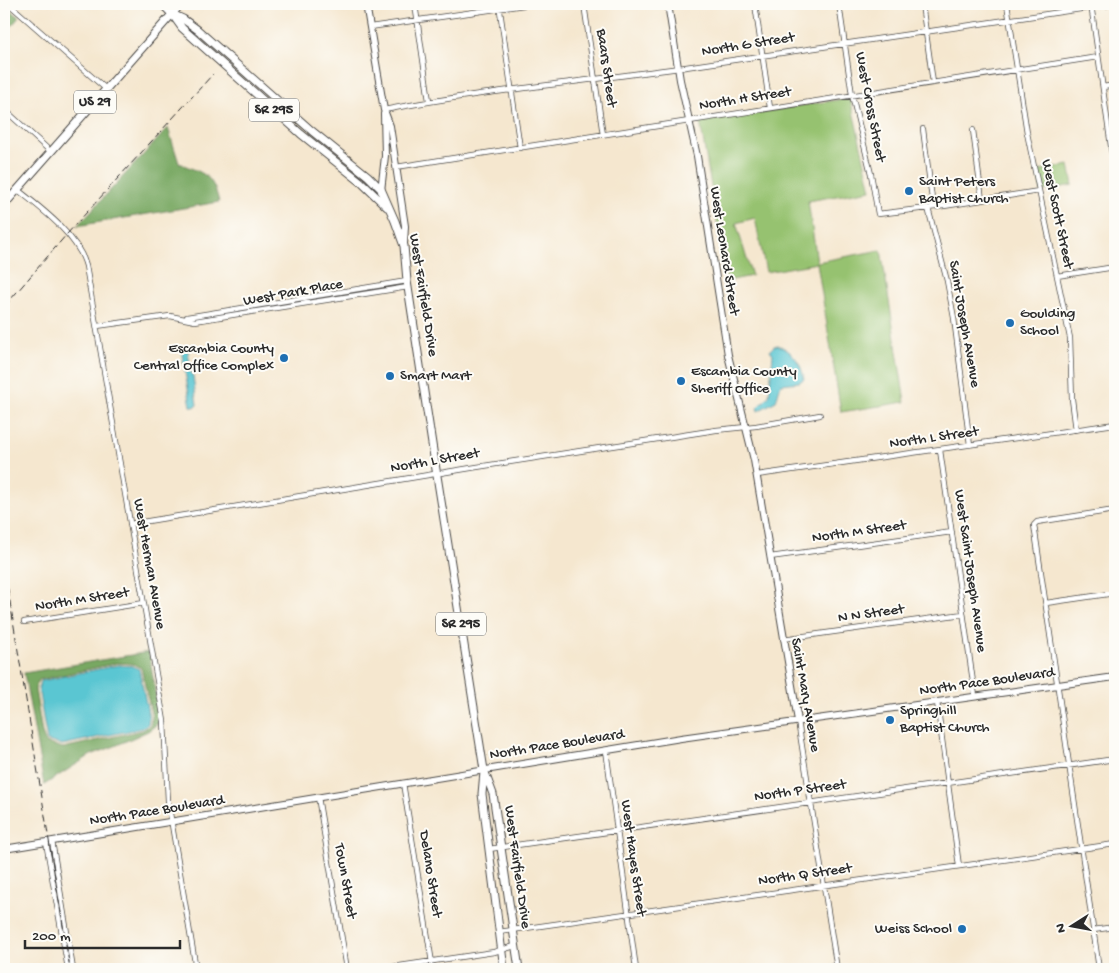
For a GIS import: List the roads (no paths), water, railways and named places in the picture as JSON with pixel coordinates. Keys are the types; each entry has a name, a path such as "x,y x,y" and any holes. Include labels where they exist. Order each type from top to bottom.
{"main road":[{"name":"SR 295","path":"162,4 172,14 183,19 198,30 312,131 368,176 381,189 391,211"},
{"name":"US 29","path":"4,205 181,4"},
{"path":"366,4 384,110 390,126 405,226 404,246"},
{"name":"West Leonard Street","path":"668,4 678,68 698,163 728,355 745,427"},
{"name":"West Fairfield Drive","path":"172,14 188,34 301,134 381,201 391,211 404,246 437,474 484,770 493,794 519,969"},
{"path":"381,201 385,156 384,110"},
{"name":"Saint Mary Avenue","path":"745,427 757,476 769,558 798,721"},
{"name":"North Pace Boulevard","path":"4,848 606,750 1115,676"},
{"name":"West Fairfield Drive","path":"484,770 482,794 504,969"}],"street":[{"path":"9,4 106,89"},
{"path":"415,4 429,102"},
{"path":"370,27 500,6 531,4"},
{"name":"Baars Street","path":"584,4 603,135"},
{"path":"755,4 770,108"},
{"name":"West Cross Street","path":"839,4 852,95 871,174 878,214 931,208"},
{"path":"922,4 933,82"},
{"name":"West Scott Street","path":"1007,4 1027,133 1070,344 1072,399 1076,430"},
{"name":"North G Street","path":"384,110 511,90 678,68 763,54 1115,4"},
{"path":"500,6 520,148"},
{"path":"1091,6 1115,175"},
{"name":"North H Street","path":"396,167 1098,57"},
{"path":"1103,87 1115,84"},
{"path":"4,109 51,152"},
{"name":"Saint Joseph Avenue","path":"923,129 931,208 954,318 970,445"},
{"path":"973,130 982,200"},
{"name":"West Herman Avenue","path":"18,190 67,234 79,248 86,266 164,721 171,821 196,969"},
{"path":"931,208 1039,191"},
{"path":"1057,276 1115,267"},
{"name":"West Park Place","path":"97,326 170,316 195,321 226,317 408,284"},
{"path":"745,427 820,415"},
{"name":"North L Street","path":"757,476 1115,424"},
{"name":"North L Street","path":"130,524 437,474 745,427"},
{"name":"West Saint Joseph Avenue","path":"940,450 975,696"},
{"path":"1099,969 1034,524 1115,510"},
{"name":"North M Street","path":"769,558 952,532"},
{"path":"1046,602 1115,593"},
{"name":"North M Street","path":"24,622 144,603"},
{"name":"N N Street","path":"783,640 963,614"},
{"path":"937,702 959,866"},
{"name":"Saint Mary Avenue","path":"798,721 836,968"},
{"name":"West Hayes Street","path":"606,750 636,969"},
{"name":"North P Street","path":"489,849 1115,759"},
{"name":"Delano Street","path":"403,784 433,969"},
{"name":"Town Street","path":"318,797 347,969"},
{"path":"49,841 68,969"},
{"path":"49,841 73,969"},
{"name":"North Q Street","path":"499,932 1115,844"},
{"path":"1093,930 1115,927"},
{"path":"378,969 515,946"},
{"path":"815,969 836,968"}],"water":[{"path":"778,345 796,359 804,379 799,382 781,384 776,401 758,411 757,408 769,396 773,354 770,350"},
{"path":"183,346 188,351 193,376 197,405 195,407 191,406 181,349"},
{"path":"118,665 132,666 139,669 149,717 148,724 143,728 62,745 47,741 38,688 41,681"}],"railway":[{"path":"4,307 67,234 213,74"},
{"path":"4,565 70,969"}],"place":[{"name":"Saint Peters Baptist Church","path":"909,191"},
{"name":"Goulding School","path":"1010,323"},
{"name":"Escambia County Central Office Complex","path":"284,358"},
{"name":"Smart Mart","path":"390,376"},
{"name":"Escambia County Sheriff Office","path":"681,381"},
{"name":"Springhill Baptist Church","path":"890,720"},
{"name":"Weiss School","path":"962,929"}]}
